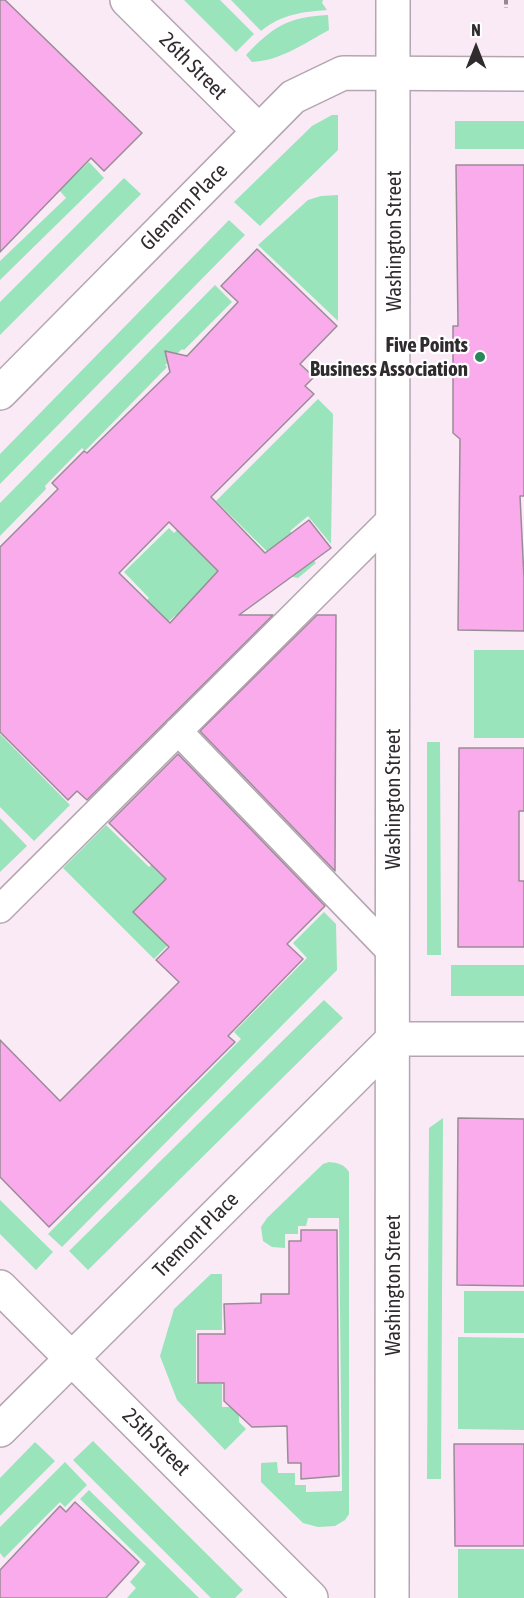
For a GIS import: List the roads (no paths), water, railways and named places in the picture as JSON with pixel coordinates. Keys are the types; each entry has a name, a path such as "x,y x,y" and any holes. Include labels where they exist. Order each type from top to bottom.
{"street":[{"name":"26th Street","path":"127,0 259,131"},
{"name":"Washington Street","path":"392,1598 393,0"},
{"name":"Glenarm Place","path":"0,393 292,97 343,73 524,74"},
{"path":"393,1039 524,1039"},
{"name":"Tremont Place","path":"0,1430 393,1039"},
{"name":"25th Street","path":"0,1287 311,1598"}],"lane":[{"path":"0,909 393,517"},
{"path":"178,731 393,954"}],"place":[{"name":"Five Points Business Association","path":"480,357"}]}
